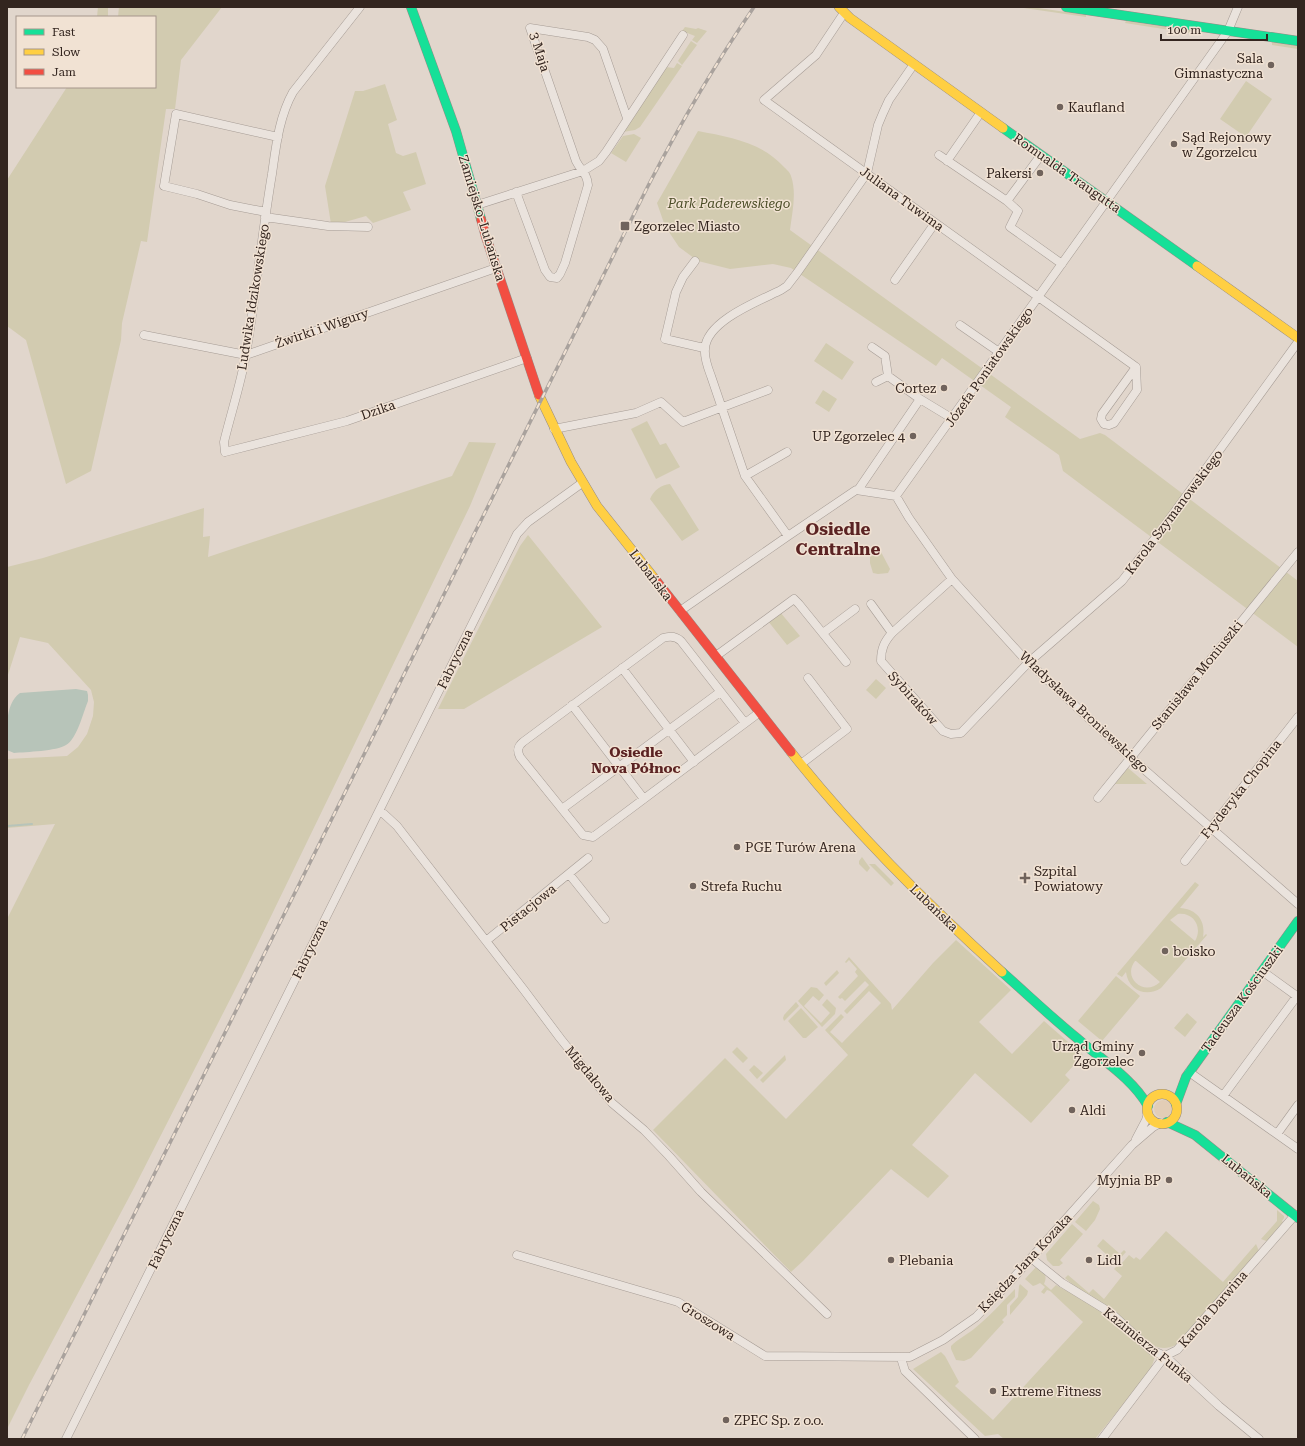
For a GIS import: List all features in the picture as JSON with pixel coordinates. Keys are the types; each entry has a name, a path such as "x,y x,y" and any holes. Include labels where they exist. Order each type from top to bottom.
{"main road":[{"name":"Zamiejsko-Lubańska","path":"411,7 456,131 496,268 541,400 554,429"},
{"path":"1066,7 1298,41"},
{"name":"Romualda Traugutta","path":"843,9 914,64 1298,338"},
{"name":"Lubańska","path":"554,429 582,482 608,520 801,764 860,832 925,900 990,962 1076,1038 1131,1083 1140,1094 1148,1110"},
{"name":"Tadeusza Kościuszki","path":"1176,1108 1178,1096 1187,1074 1298,921"},
{"name":"Tadeusza Kościuszki","path":"1161,1095 1187,1074"},
{"name":"Lubańska","path":"1131,1083 1161,1095"},
{"path":"1161,1095 1172,1098 1176,1108 1175,1117 1164,1123 1152,1119 1148,1110 1152,1098 1161,1095"},
{"name":"Lubańska","path":"1176,1108 1195,1135 1297,1217"},
{"name":"Lubańska","path":"1164,1123 1195,1135"}],"street":[{"name":"Ludwika Idzikowskiego","path":"226,452 224,442 246,355 265,215 278,137 286,105 293,92 360,7"},
{"name":"Józefa Poniatowskiego","path":"896,496 1228,31 1238,7"},
{"name":"Juliana Tuwima","path":"843,9 816,54 764,100 1136,367"},
{"name":"3 Maja","path":"584,171 579,167 576,161 530,28 588,37 600,44 627,118"},
{"path":"477,204 584,171 593,165 602,156 684,35"},
{"path":"788,536 744,476 707,364 704,348 710,334 720,323 733,314 787,286 866,173 878,125 883,113 889,100 914,64"},
{"path":"947,161 981,112"},
{"name":"Ludwika Idzikowskiego","path":"265,215 197,194 164,186 176,114 278,137"},
{"path":"1007,202 1041,154"},
{"path":"939,155 1018,211 1010,227 1062,264"},
{"path":"516,192 544,270 550,277 557,278 565,263 588,185 587,177 584,171"},
{"path":"265,215 328,226 368,227"},
{"path":"895,280 935,223"},
{"path":"695,261 683,277 676,292 665,339 704,348"},
{"name":"Żwirki i Wigury","path":"246,355 496,268"},
{"path":"960,325 999,352"},
{"path":"144,335 246,355"},
{"name":"Karola Szymanowskiego","path":"1029,662 1122,581 1160,532 1298,342"},
{"path":"872,347 885,356 888,376 920,399 952,419"},
{"name":"Dzika","path":"226,452 347,421 527,358"},
{"path":"1136,367 1137,390 1114,423 1110,425 1104,424 1101,420 1102,414 1136,367"},
{"path":"876,382 888,376"},
{"path":"554,429 636,413 661,402 683,422 768,390"},
{"path":"680,611 849,494 858,490 920,399"},
{"path":"744,476 787,452"},
{"name":"Fabryczna","path":"66,1439 517,534 528,522 582,482"},
{"path":"858,490 896,496"},
{"name":"Władysława Broniewskiego","path":"896,496 909,518 952,579 1029,662 1130,758 1298,904"},
{"name":"Stanisława Moniuszki","path":"1098,798 1298,552"},
{"name":"Sybiraków","path":"952,579 892,633 882,648 881,662 943,731 951,734 961,733 1029,662"},
{"path":"716,656 794,599 846,662"},
{"path":"871,604 892,633"},
{"path":"823,633 855,609"},
{"path":"745,723 681,641 673,637 663,638 523,742 518,747 518,750 520,757 583,835 589,838 595,836 760,712"},
{"path":"622,668 694,762"},
{"path":"801,764 847,729 808,678"},
{"path":"562,809 720,692"},
{"path":"572,705 644,799"},
{"name":"Fryderyka Chopina","path":"1185,860 1298,718"},
{"name":"Migdałowa","path":"379,811 398,826 560,1038 612,1103 644,1130 701,1192 827,1314"},
{"name":"Pistacjowa","path":"486,941 588,858"},
{"path":"569,874 605,919"},
{"path":"1223,1096 1297,996 1262,971"},
{"path":"1187,1074 1223,1096 1298,1149"},
{"path":"1277,1134 1298,1105"},
{"name":"Księdza Jana Kozaka","path":"1132,1145 1144,1126 1148,1110"},
{"name":"Księdza Jana Kozaka","path":"901,1358 910,1357 943,1340 976,1316 1031,1258 1132,1145 1153,1127 1164,1123"},
{"name":"Karola Darwina","path":"1102,1439 1165,1356 1176,1350 1297,1217"},
{"name":"Groszowa","path":"517,1255 678,1302 765,1356 901,1358"},
{"name":"Kazimierza Funka","path":"1031,1258 1062,1283 1111,1313 1151,1350 1165,1356 1219,1406 1259,1439"},
{"path":"901,1358 904,1371 975,1439"}],"green space":[{"path":"98,7 108,7 108,16 97,16"},
{"path":"119,7 222,7 181,60 175,109 166,109 147,242 141,241 122,323 121,340 91,471 66,484 26,340 7,326 7,180 66,88 156,88 156,16 118,16"},
{"path":"1017,7 1032,7 1086,15 1086,17"},
{"path":"1126,21 1203,32 1202,35 1125,23"},
{"path":"685,27 698,28 707,31 697,43 692,40 695,36 682,31"},
{"path":"691,41 697,45 682,65 678,61"},
{"path":"1272,42 1298,46 1298,49 1272,45"},
{"path":"677,63 682,66 640,127 635,130 623,132 666,67 674,68"},
{"path":"1246,81 1272,99 1246,137 1220,119"},
{"path":"385,84 397,120 388,124 396,153 403,156 416,152 426,184 403,192 411,210 373,223 366,216 338,224 331,224 325,186 355,91 363,91"},
{"name":"Park Paderewskiego","path":"698,131 733,138 765,151 789,172 793,183 794,203 790,230 1080,439 1100,433 1105,435 1298,581 1298,647 1063,471 1059,455 1005,417 1011,407 942,358 936,366 791,268 773,264 730,269 698,261 679,247 665,226 657,203"},
{"path":"634,134 641,138 626,162 611,153 623,136"},
{"path":"826,343 854,362 842,380 814,361"},
{"path":"823,390 837,399 829,412 815,403"},
{"path":"647,421 660,445 666,443 680,467 656,479 631,429"},
{"path":"469,442 496,443 470,506 241,978 134,1188 7,1429 7,919 55,824 7,828 7,759 67,756 78,747 87,734 93,716 94,702 91,690 48,643 20,637 7,678 7,567 43,558 204,508 203,537 210,536 208,557 452,476"},
{"path":"670,484 699,530 682,541 650,499 658,488"},
{"path":"528,535 602,627 464,709 438,709 520,546"},
{"path":"881,552 890,569 888,573 873,573 870,563 870,556"},
{"path":"780,612 800,636 787,645 768,621"},
{"path":"876,679 886,688 876,699 866,690"},
{"path":"1128,768 1147,784 1113,784"},
{"path":"862,857 870,868 867,872 859,864"},
{"path":"869,864 875,864 894,883 891,886"},
{"path":"1195,882 1199,885 1180,908 1191,911 1199,916 1203,925 1203,937 1206,934 1207,935 1161,988 1155,991 1144,992 1134,988 1130,984 1126,972 1122,977 1117,974","holes":["1178,914 1189,916 1196,922 1198,931 1195,941 1170,920","1136,961 1160,982 1154,986 1148,987 1137,984 1131,974"]},
{"path":"956,940 1011,990 979,1022 1012,1054 1044,1021 1083,1055 1065,1075 1070,1080 1031,1123 975,1073 912,1145 949,1176 928,1198 891,1169 791,1272 653,1130 725,1058 786,1119 848,1055 825,1030 841,1014 844,1017 830,1032 842,1043 881,1003 869,991 847,1014 844,1011 869,985 865,981 845,1001 838,997 858,976 855,972 857,969 849,960 846,963 845,962 849,957 891,1004 892,1010 933,963"},
{"path":"837,970 839,973 826,986 824,983"},
{"path":"1116,976 1140,996 1102,1041 1078,1021"},
{"path":"811,987 817,988 824,995 819,1001 813,996 804,1006 821,1023 830,1013 822,1005 827,999 836,1008 835,1014 822,1027 798,1001"},
{"path":"796,1002 799,1006 784,1021 784,1015"},
{"path":"801,1008 818,1027 806,1038 803,1038 788,1021"},
{"path":"1187,1013 1197,1022 1185,1037 1174,1028"},
{"path":"737,1047 748,1058 743,1063 732,1052"},
{"path":"785,1055 786,1060 763,1083 760,1080"},
{"path":"754,1065 763,1073 757,1079 749,1070"},
{"path":"1093,1201 1099,1205 1100,1209 1095,1220 1086,1231 1075,1222"},
{"path":"1277,1210 1284,1216 1282,1221 1285,1224 1269,1242 1261,1239 1277,1221"},
{"path":"1072,1224 1083,1234 1060,1260 1063,1263 1059,1266 1053,1266 1047,1260 1046,1254"},
{"path":"1166,1231 1223,1282 1256,1244 1259,1251 1176,1345 1164,1348 1152,1345 1113,1310 1081,1292 1065,1278 1068,1275 1089,1293 1093,1289 1104,1299 1122,1276 1114,1269 1129,1255 1134,1259 1136,1257 1140,1260"},
{"path":"1103,1239 1120,1254 1124,1250 1126,1252 1116,1263 1097,1246"},
{"path":"1036,1267 1043,1271 1046,1278 1044,1284 1051,1290 1056,1285 1105,1312 1155,1357 1150,1371 1095,1439 1004,1439 998,1434 985,1436 913,1369 941,1352 945,1356 959,1382 955,1386 993,1420 1083,1322 1050,1291 1047,1290 1044,1294 1041,1292 1045,1287 1040,1283 1033,1286 1025,1279"},
{"path":"1020,1284 1028,1291 1027,1295 1010,1315 1010,1306 1018,1297"},
{"path":"1015,1289 1015,1297 1007,1305 1007,1315 1002,1320 1004,1322 971,1358 964,1361 956,1360 951,1346 980,1324"}],"sand":[{"path":"1163,1100 1169,1103 1172,1109 1169,1115 1163,1118 1157,1115 1154,1109 1157,1103"}],"shaded area":[{"path":"76,689 87,691 88,701 76,732 70,742 62,747 49,750 14,753 7,750 9,711 11,704 20,693"}],"waterway":[{"path":"7,826 32,824"}],"railway":[{"path":"22,1439 648,186 698,95 725,50 754,7"}],"traffic: fast":[{"path":"411,7 456,131 481,219"},
{"path":"1066,7 1298,41"},
{"path":"1003,128 1197,266"},
{"path":"1176,1104 1186,1077 1298,921"},
{"path":"1002,972 1059,1023 1125,1078 1134,1087 1148,1106"},
{"path":"1167,1122 1195,1135 1298,1218"}],"traffic: slow":[{"path":"839,7 850,18 1003,128"},
{"path":"1197,266 1298,338"},
{"path":"539,395 571,462 597,506 655,579"},
{"path":"791,752 815,782 866,839 919,894 1002,972"},
{"path":"1162,1094 1172,1099 1177,1109 1172,1119 1162,1124 1152,1119 1147,1109 1152,1099 1162,1094"}],"traffic: jam":[{"path":"481,219 539,395"},
{"path":"655,579 791,752"}],"place":[{"name":"Sala Gimnastyczna","path":"1271,65"},
{"name":"Kaufland","path":"1060,107"},
{"name":"Sąd Rejonowy w Zgorzelcu","path":"1174,144"},
{"name":"Pakersi","path":"1040,173"},
{"name":"Zgorzelec Miasto","path":"625,226"},
{"name":"Cortez","path":"944,388"},
{"name":"UP Zgorzelec 4","path":"913,436"},
{"name":"PGE Turów Arena","path":"737,847"},
{"name":"Szpital Powiatowy","path":"1025,878"},
{"name":"Strefa Ruchu","path":"693,886"},
{"name":"boisko","path":"1165,951"},
{"name":"Urząd Gminy Zgorzelec","path":"1142,1053"},
{"name":"Aldi","path":"1072,1110"},
{"name":"Myjnia BP","path":"1169,1180"},
{"name":"Plebania","path":"891,1260"},
{"name":"Lidl","path":"1089,1260"},
{"name":"Extreme Fitness","path":"993,1391"},
{"name":"ZPEC Sp. z o.o.","path":"726,1420"}],"district":[{"name":"Osiedle Centralne","path":"838,539"},
{"name":"Osiedle Nova Północ","path":"636,760"}]}
